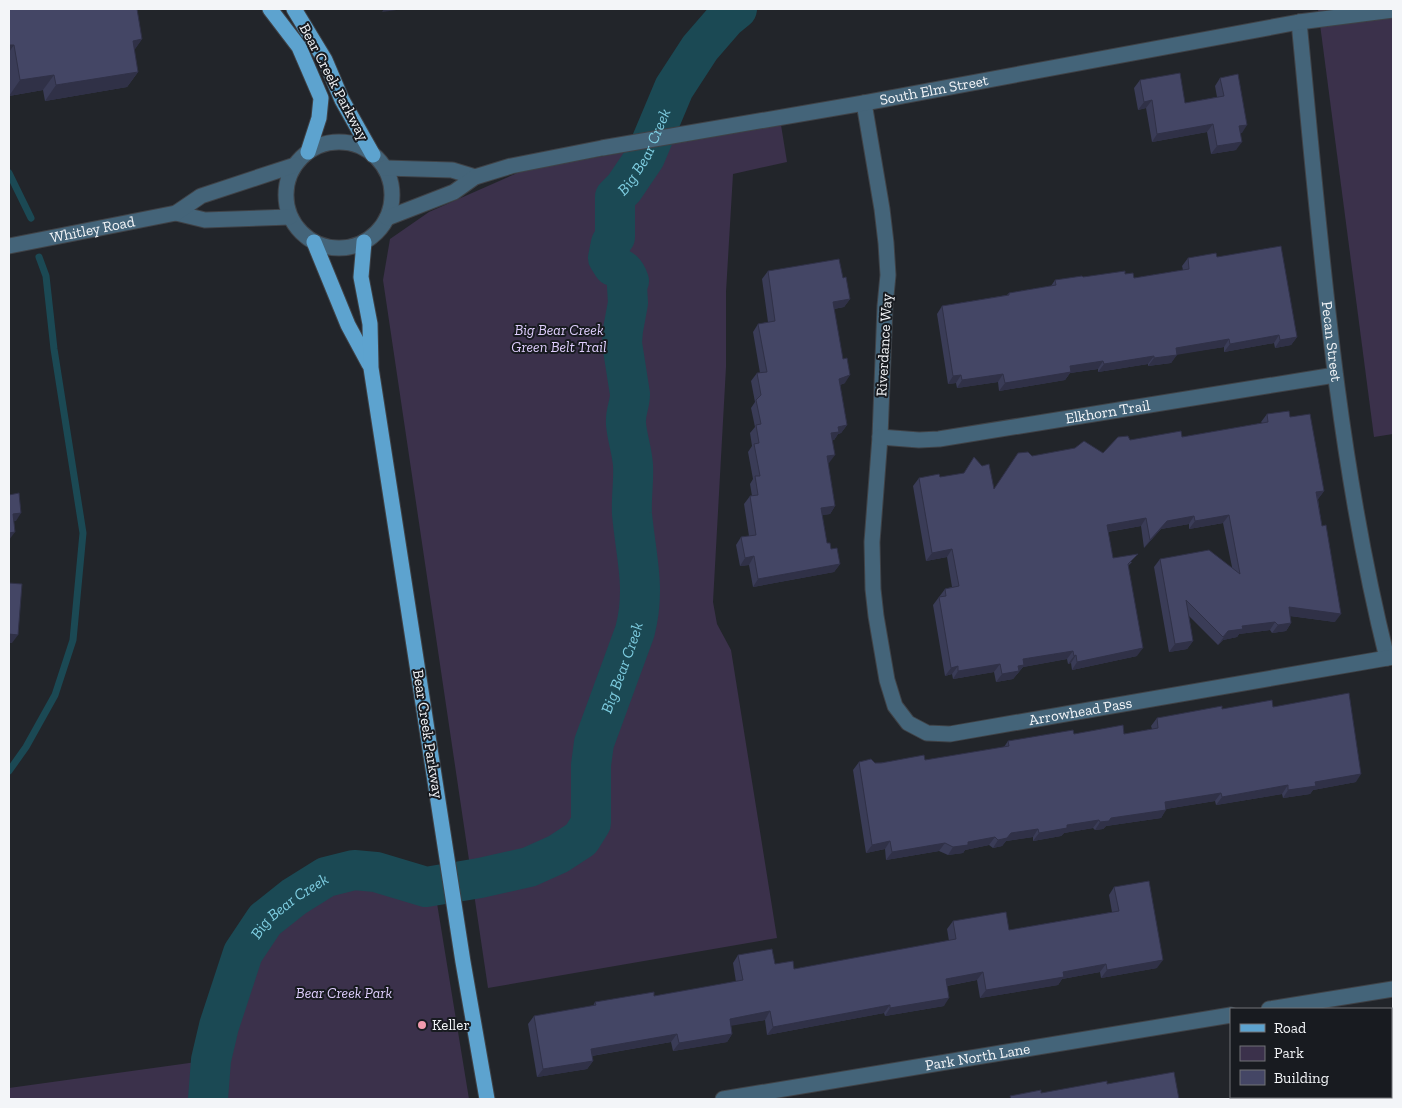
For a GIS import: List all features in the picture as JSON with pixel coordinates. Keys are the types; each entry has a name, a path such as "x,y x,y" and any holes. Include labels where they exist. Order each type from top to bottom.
{"main road":[{"name":"Bear Creek Parkway","path":"270,9 299,47 321,98 319,118 308,152"},
{"name":"Bear Creek Parkway","path":"294,9 325,60 342,100 373,155"},
{"name":"Bear Creek Parkway","path":"314,242 348,325 371,368"},
{"name":"Bear Creek Parkway","path":"364,242 361,277 370,324 371,368 454,903 487,1099"}],"street":[{"name":"South Elm Street","path":"387,218 454,192 475,176 511,166 1299,22 1393,10"},
{"name":"Pecan Street","path":"1299,22 1335,375 1372,599 1390,657"},
{"name":"Riverdance Way","path":"864,103 882,209 888,275 880,437 872,542 873,589"},
{"path":"342,142 358,146 373,155 384,168 391,184 392,201 387,218 378,232 364,242 348,248 331,248 314,242 300,232 290,217 286,199 288,181 296,165 308,152 324,144 342,142"},
{"name":"Whitley Road","path":"176,214 201,196 296,165"},
{"name":"South Elm Street","path":"384,168 452,170 475,176"},
{"name":"Whitley Road","path":"9,246 176,214 205,220 290,217"},
{"name":"Elkhorn Trail","path":"880,437 919,440 939,439 1335,375"},
{"name":"Arrowhead Pass","path":"873,589 887,680 895,706 908,723 927,733 950,734 1390,657"},
{"path":"1275,1008 1393,989"},
{"name":"Park North Lane","path":"723,1099 1230,1015"}],"green space":[{"path":"1318,9 1393,9 1393,434 1374,437"},
{"name":"Big Bear Creek Green Belt Trail","path":"781,125 787,162 733,174 726,292 726,367 713,602 717,624 731,650 777,938 488,988 383,280 390,239 429,212 524,170"},
{"name":"Bear Creek Park","path":"354,870 395,876 435,891 469,1099 9,1099 9,1088 211,1060 237,967 248,942 266,920 289,900 313,884 328,877"}],"building":[{"path":"9,9 137,9 142,39 133,41 138,72 56,85 54,75 20,80 14,45 9,45"},
{"path":"1180,73 1185,103 1224,96 1220,78 1238,74 1247,125 1239,126 1242,142 1217,146 1213,124 1157,134 1152,100 1144,102 1140,80"},
{"path":"1281,246 1297,337 1280,340 1279,335 1230,344 1229,339 1176,348 1177,355 1154,358 1154,356 1104,364 1103,361 1070,366 1071,372 1005,383 1003,374 962,380 961,375 953,376 942,306 1056,285 1055,280 1125,271 1125,274 1133,273 1134,278 1189,269 1188,258 1216,253 1217,257"},
{"path":"839,259 843,278 846,277 850,299 833,302 843,359 847,358 850,375 839,379 847,425 838,427 839,432 831,433 835,455 827,456 835,506 821,508 827,543 830,543 831,549 837,548 840,564 758,579 754,556 745,558 741,537 756,535 750,496 758,495 755,476 760,476 754,444 759,443 756,425 761,424 756,400 761,395 757,373 767,372 758,324 775,321 768,271"},
{"path":"1289,411 1290,417 1310,414 1324,491 1316,492 1322,526 1326,525 1341,614 1289,607 1291,623 1278,625 1275,622 1242,626 1243,629 1228,631 1223,637 1186,600 1193,641 1175,644 1160,559 1209,550 1240,574 1229,515 1195,521 1194,516 1167,521 1150,540 1146,518 1107,525 1113,558 1138,554 1128,564 1143,648 1077,662 1073,651 1023,659 1024,665 1018,666 1019,671 1002,674 1000,664 958,671 958,666 951,668 939,597 946,596 945,589 959,586 952,549 932,553 919,478 939,474 940,477 964,473 974,457 982,466 989,464 994,489 1018,453 1028,452 1032,456 1075,448 1084,441 1103,453 1118,437 1128,436 1130,440 1181,431 1182,437 1268,422 1267,414"},
{"path":"19,493 21,513 13,514 15,532 9,533 9,495"},
{"path":"9,583 22,584 18,635 9,634"},
{"path":"1349,693 1361,774 1315,782 1316,786 1288,790 1288,785 1222,797 1221,793 1165,802 1166,810 1111,818 1109,821 1100,822 1099,820 1067,825 1067,828 1039,833 1038,829 1011,833 1007,838 998,840 995,837 968,842 968,845 953,847 945,843 892,852 890,841 872,845 859,762 871,759 875,763 881,763 924,755 925,760 1009,746 1008,741 1073,730 1074,734 1123,725 1124,734 1158,728 1157,718 1222,706 1222,709 1272,700 1273,707"},
{"path":"1149,881 1163,960 1107,970 1106,964 1063,972 1064,977 986,990 983,972 946,979 949,998 890,1008 890,1005 773,1027 770,1011 730,1019 732,1034 679,1043 677,1034 591,1049 593,1061 543,1069 534,1016 596,1005 595,1002 654,992 654,996 743,980 738,955 772,949 775,964 793,961 794,969 956,939 953,921 1006,912 1009,930 1119,911 1114,887"},
{"path":"1174,1072 1179,1099 1011,1099 1010,1096 1041,1090 1041,1093 1107,1081 1107,1084"}],"waterway":[{"name":"Big Bear Creek","path":"208,1099 211,1060 219,1026 243,953 265,920 294,897 326,877 354,870 376,872 426,887 529,867 558,854 581,839 591,823 591,765 594,743 635,631 640,601 639,572 632,514 633,465 626,424 630,394 622,343 629,281 624,271 613,266 608,258 611,243 615,237 615,197 624,188 645,157 674,88 700,48 726,18 737,9"},
{"path":"9,173 31,218"},
{"path":"9,771 26,747 55,695 73,640 83,533 54,349 46,276 39,257"}],"place":[{"name":"Keller","path":"422,1025"}]}
